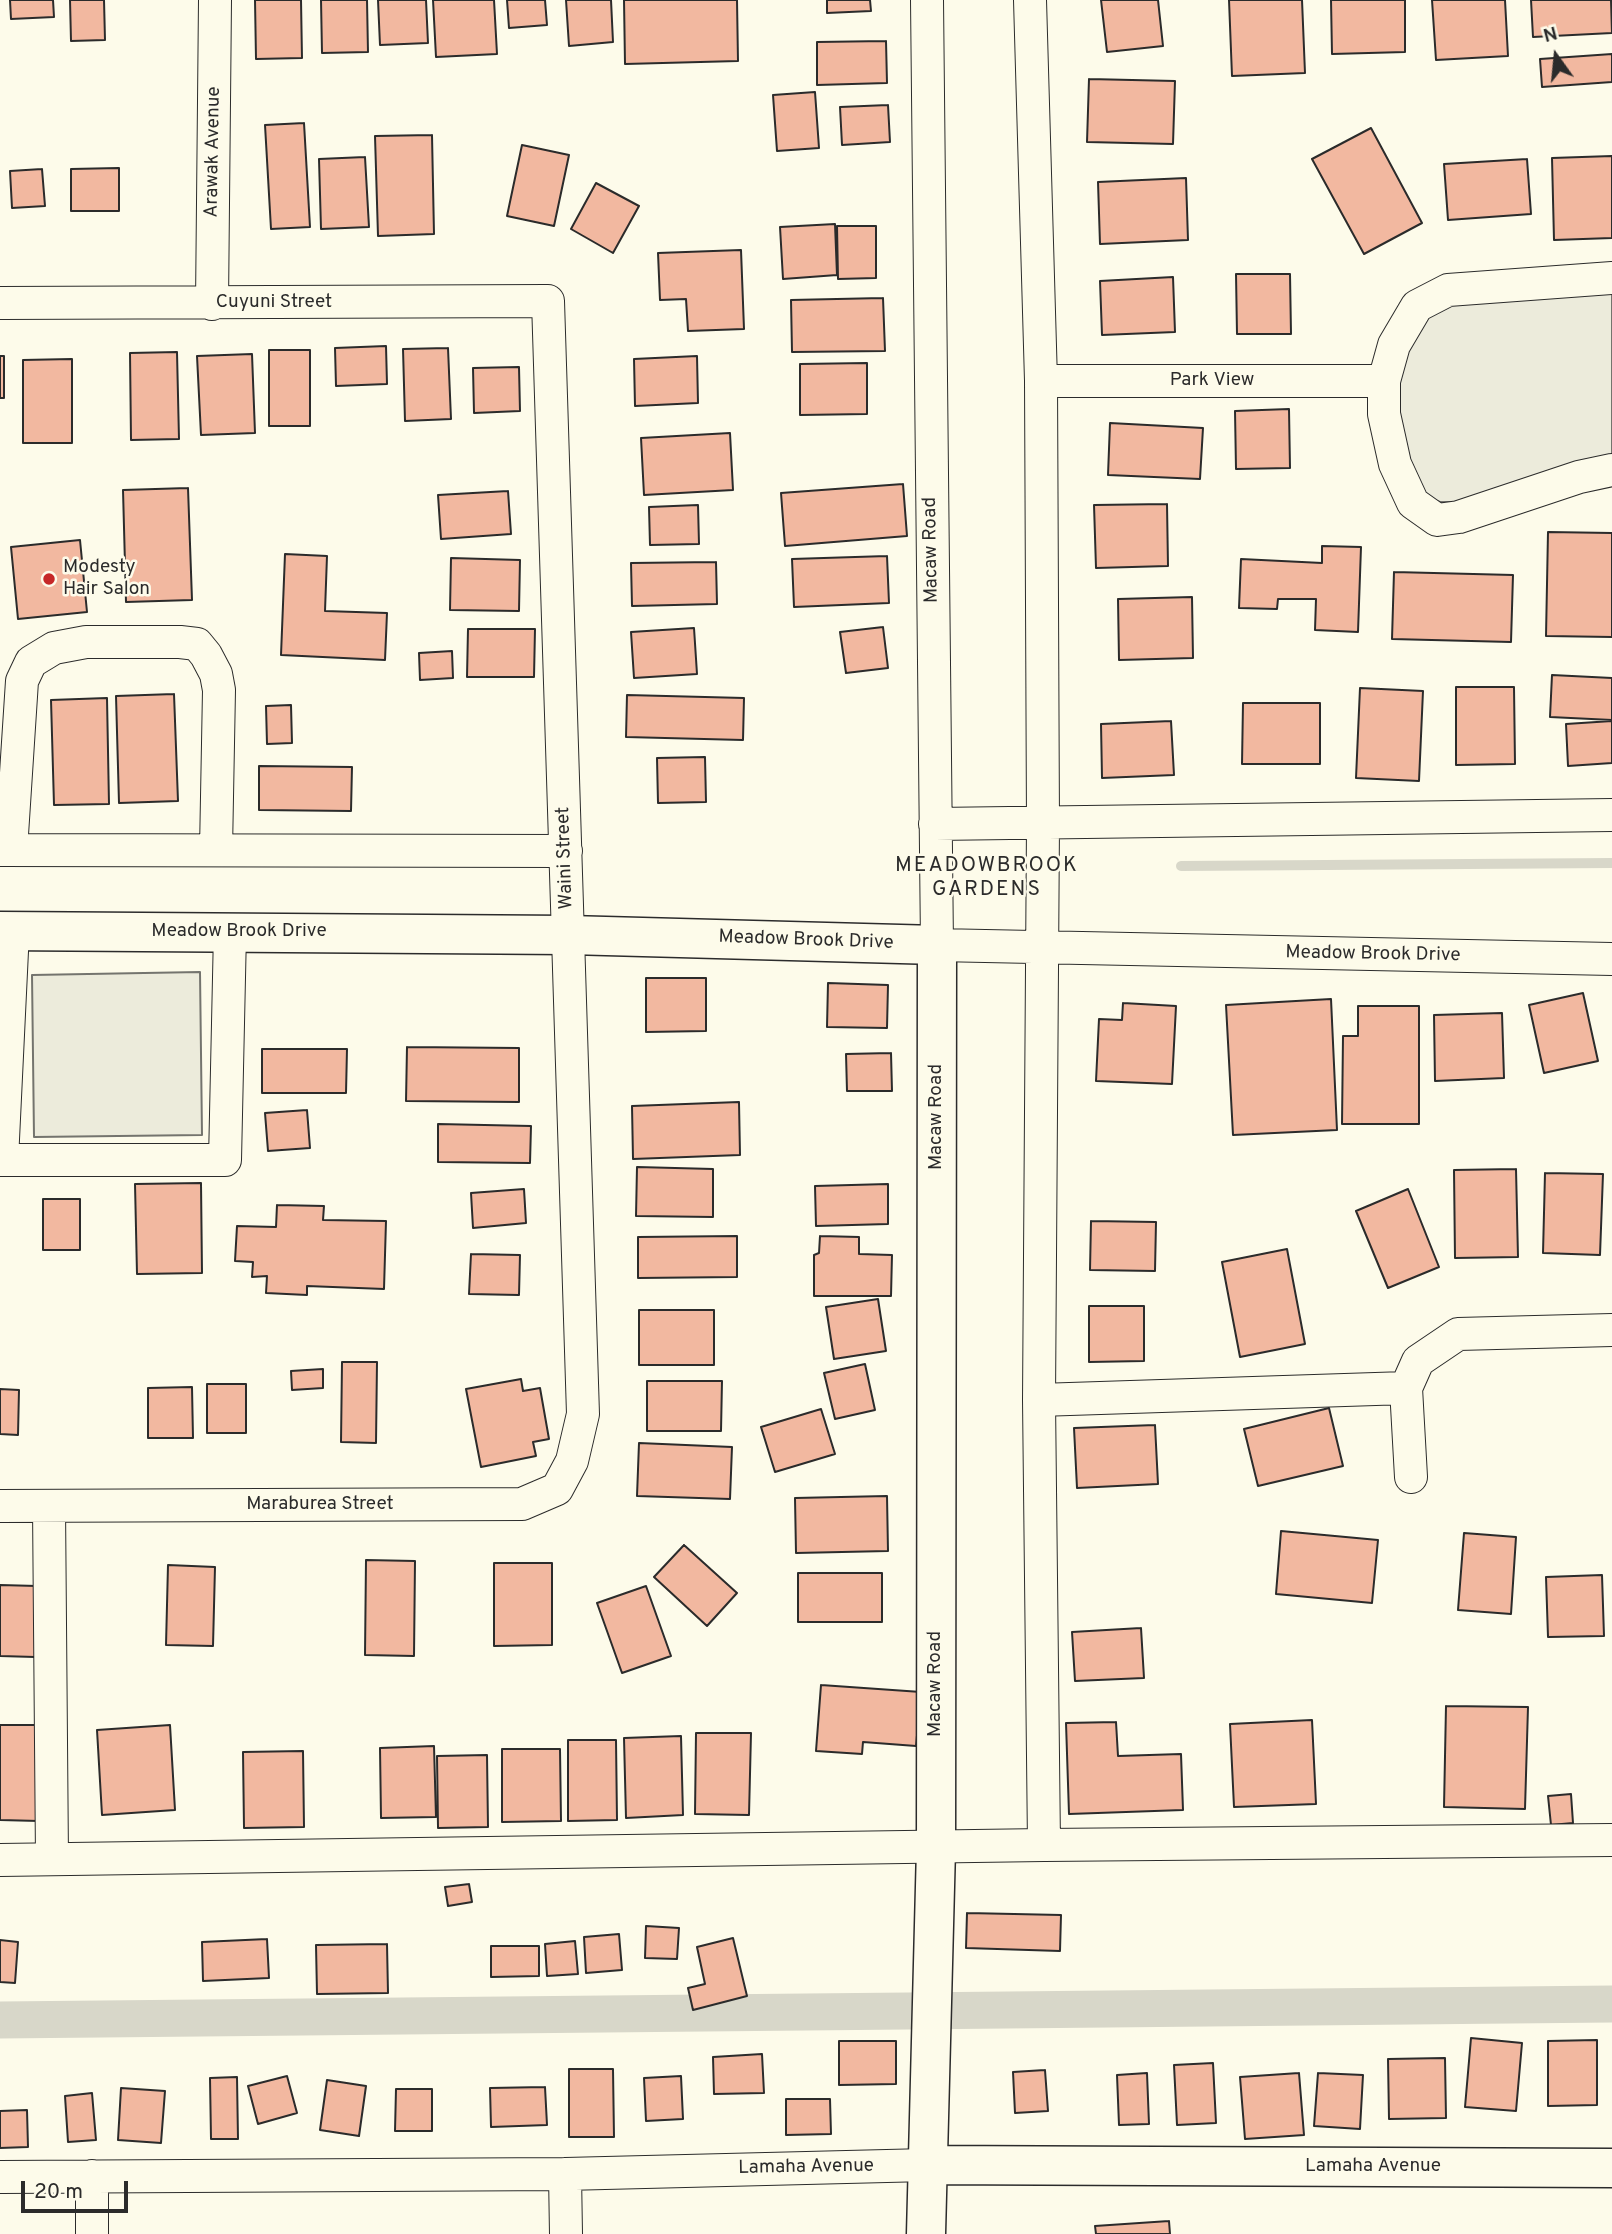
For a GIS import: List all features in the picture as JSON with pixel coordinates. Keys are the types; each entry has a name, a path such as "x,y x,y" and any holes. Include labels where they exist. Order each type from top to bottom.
{"street":[{"name":"Arawak Avenue","path":"212,304 215,0"},
{"name":"Macaw Road","path":"926,2234 936,1848 937,945 927,0"},
{"path":"1030,0 1041,381 1043,824 1039,1400 1044,1845"},
{"path":"1612,278 1448,290 1417,306 1394,345 1384,381 1384,414 1395,464 1413,503 1437,520 1460,517 1579,477 1612,470"},
{"name":"Cuyuni Street","path":"0,303 548,301"},
{"name":"Waini Street","path":"548,301 583,1414"},
{"name":"Park View","path":"1041,381 1384,381"},
{"path":"216,850 219,690 216,674 197,644 86,642 54,648 31,662 22,681 5,850 566,851"},
{"path":"935,824 1612,815"},
{"path":"6,931 2,1160 225,1160 230,932"},
{"name":"Meadow Brook Drive","path":"6,931 569,935 1041,948 1612,959"},
{"path":"1411,1477 1406,1388 1418,1361 1458,1334 1612,1330"},
{"path":"1039,1400 1406,1388"},
{"name":"Maraburea Street","path":"0,1506 522,1504 557,1489 572,1461 583,1414"},
{"path":"49,1506 52,1859"},
{"path":"0,1860 1612,1840"},
{"name":"Lamaha Avenue","path":"0,2177 565,2174 927,2165 1612,2168"},
{"path":"565,2174 566,2234"},
{"path":"92,2176 92,2234"}],"shaded area":[{"path":"1612,291 1612,462 1470,502 1440,502 1426,497 1396,427 1402,350 1417,324 1454,298"},
{"path":"200,972 202,1135 34,1137 32,975"}],"building":[{"path":"10,0 53,0 54,17 11,19"},
{"path":"70,0 104,0 105,40 71,41"},
{"path":"255,0 301,0 302,58 256,59"},
{"path":"321,0 367,0 368,52 322,53"},
{"path":"378,0 426,0 428,43 380,45"},
{"path":"433,0 494,0 497,54 436,57"},
{"path":"507,0 545,0 547,25 509,28"},
{"path":"566,0 611,0 613,42 569,46"},
{"path":"624,0 737,0 738,61 625,64"},
{"path":"827,0 870,0 871,11 827,13"},
{"path":"1101,0 1158,0 1163,46 1107,52"},
{"path":"1229,0 1302,0 1305,73 1232,76"},
{"path":"1331,0 1405,0 1405,52 1332,54"},
{"path":"1432,0 1505,0 1508,56 1436,60"},
{"path":"1531,0 1611,0 1612,33 1533,37"},
{"path":"886,41 887,83 817,85 817,42"},
{"path":"1612,54 1612,82 1542,87 1540,59"},
{"path":"1089,79 1175,81 1173,144 1087,142"},
{"path":"815,92 819,148 777,151 773,95"},
{"path":"888,105 890,142 842,145 840,107"},
{"path":"304,123 310,227 271,229 265,125"},
{"path":"1371,128 1422,223 1364,254 1312,159"},
{"path":"432,135 434,234 378,236 375,136"},
{"path":"522,145 569,155 554,226 507,216"},
{"path":"1612,156 1612,238 1554,240 1552,158"},
{"path":"365,157 369,227 321,229 319,159"},
{"path":"1527,159 1531,214 1448,220 1444,164"},
{"path":"119,168 119,211 71,211 71,169"},
{"path":"42,169 45,206 12,208 10,171"},
{"path":"1186,178 1188,240 1100,244 1098,182"},
{"path":"596,183 639,206 613,253 571,229"},
{"path":"835,224 837,275 783,279 780,227"},
{"path":"837,226 876,226 876,278 838,279"},
{"path":"741,250 744,329 688,331 686,299 660,300 658,253"},
{"path":"1236,274 1290,274 1291,334 1237,334"},
{"path":"1173,277 1175,332 1102,335 1100,281"},
{"path":"883,298 885,351 792,352 791,300"},
{"path":"386,346 387,384 336,386 335,348"},
{"path":"448,348 451,419 405,421 403,349"},
{"path":"269,350 310,350 310,426 269,426"},
{"path":"177,352 179,439 131,440 130,353"},
{"path":"252,354 255,433 201,435 197,356"},
{"path":"0,356 4,356 4,398 0,398"},
{"path":"697,356 698,403 635,406 634,359"},
{"path":"72,359 72,443 23,443 23,360"},
{"path":"867,363 867,414 800,415 800,364"},
{"path":"519,367 520,411 474,413 473,368"},
{"path":"1289,409 1290,468 1236,469 1235,411"},
{"path":"1110,423 1203,428 1200,479 1108,475"},
{"path":"730,433 733,490 644,495 641,438"},
{"path":"903,484 907,536 785,546 781,493"},
{"path":"188,488 192,600 126,602 123,490"},
{"path":"508,491 511,534 441,539 438,495"},
{"path":"1167,504 1168,566 1096,568 1094,505"},
{"path":"698,505 699,544 650,545 649,507"},
{"path":"1548,532 1612,533 1612,637 1546,636"},
{"name":"Modesty Hair Salon","path":"80,540 87,612 18,619 11,547"},
{"path":"1322,546 1361,547 1358,632 1315,630 1316,599 1278,599 1277,609 1239,608 1241,559 1322,563"},
{"path":"285,554 327,556 325,611 387,613 385,660 281,655"},
{"path":"887,556 889,603 794,607 792,559"},
{"path":"451,558 520,560 519,611 450,610"},
{"path":"716,562 717,604 632,606 631,563"},
{"path":"1394,572 1513,575 1511,642 1392,639"},
{"path":"1192,597 1193,658 1119,660 1118,599"},
{"path":"883,627 888,668 846,673 840,632"},
{"path":"694,628 697,674 634,678 631,632"},
{"path":"468,629 535,629 534,677 467,677"},
{"path":"452,651 453,678 420,680 419,653"},
{"path":"1552,675 1612,678 1612,720 1550,717"},
{"path":"1456,687 1514,687 1515,764 1456,765"},
{"path":"1360,688 1423,691 1419,781 1356,778"},
{"path":"174,694 178,801 119,803 116,696"},
{"path":"627,695 744,698 743,740 626,737"},
{"path":"107,698 109,804 54,805 51,700"},
{"path":"1243,703 1320,703 1320,764 1242,764"},
{"path":"291,705 292,743 267,744 266,706"},
{"path":"1171,721 1174,775 1102,778 1101,724"},
{"path":"1612,721 1612,763 1568,766 1566,724"},
{"path":"705,757 706,802 658,803 657,758"},
{"path":"259,766 352,767 351,811 259,810"},
{"path":"646,978 706,978 706,1031 646,1032"},
{"path":"828,983 888,985 887,1028 827,1027"},
{"path":"1583,993 1598,1061 1544,1073 1529,1005"},
{"path":"1331,999 1337,1130 1233,1135 1226,1005"},
{"path":"1123,1003 1176,1006 1172,1084 1096,1081 1099,1019 1122,1020"},
{"path":"1358,1006 1419,1006 1419,1124 1342,1124 1343,1036 1358,1036"},
{"path":"1502,1013 1504,1078 1435,1081 1434,1015"},
{"path":"407,1047 519,1048 519,1102 406,1101"},
{"path":"262,1049 347,1049 346,1093 262,1093"},
{"path":"891,1053 892,1091 847,1091 846,1054"},
{"path":"739,1102 740,1155 633,1159 632,1106"},
{"path":"307,1110 310,1148 268,1151 265,1113"},
{"path":"438,1124 531,1126 530,1163 438,1162"},
{"path":"637,1167 713,1169 713,1217 636,1216"},
{"path":"1516,1169 1518,1257 1455,1258 1454,1170"},
{"path":"1545,1173 1603,1174 1600,1255 1543,1253"},
{"path":"201,1183 202,1273 137,1274 135,1184"},
{"path":"888,1184 888,1224 816,1226 815,1186"},
{"path":"524,1189 526,1223 473,1228 471,1193"},
{"path":"1408,1189 1439,1267 1388,1288 1356,1211"},
{"path":"43,1199 80,1199 80,1250 43,1250"},
{"path":"277,1205 324,1206 323,1220 386,1221 384,1289 307,1286 307,1295 266,1293 267,1276 252,1277 253,1262 235,1261 237,1226 276,1227"},
{"path":"1091,1221 1156,1222 1155,1271 1090,1270"},
{"path":"737,1236 737,1277 638,1278 638,1237"},
{"path":"820,1236 859,1237 859,1254 892,1255 891,1296 814,1296 814,1255 819,1253"},
{"path":"1287,1249 1305,1344 1240,1357 1222,1262"},
{"path":"471,1254 520,1255 519,1295 469,1294"},
{"path":"878,1299 886,1351 834,1359 826,1307"},
{"path":"1089,1306 1144,1306 1144,1361 1089,1362"},
{"path":"639,1310 714,1310 714,1365 639,1365"},
{"path":"342,1362 377,1362 376,1443 341,1442"},
{"path":"865,1364 875,1410 835,1419 824,1373"},
{"path":"323,1369 323,1388 292,1390 291,1371"},
{"path":"521,1379 523,1391 540,1388 549,1439 533,1442 536,1456 481,1467 466,1389"},
{"path":"647,1381 722,1381 721,1431 647,1431"},
{"path":"207,1384 246,1384 246,1433 207,1433"},
{"path":"192,1387 193,1438 148,1438 148,1388"},
{"path":"0,1389 19,1390 18,1435 0,1434"},
{"path":"1329,1408 1343,1466 1258,1486 1244,1429"},
{"path":"821,1409 835,1454 775,1472 761,1427"},
{"path":"1155,1425 1158,1484 1077,1488 1074,1428"},
{"path":"639,1443 732,1447 730,1499 637,1496"},
{"path":"887,1496 888,1551 796,1553 795,1498"},
{"path":"1281,1531 1378,1540 1372,1603 1276,1594"},
{"path":"1464,1533 1516,1537 1511,1614 1458,1610"},
{"path":"684,1545 737,1593 707,1626 654,1577"},
{"path":"366,1560 415,1561 414,1656 365,1655"},
{"path":"494,1563 552,1563 552,1645 494,1646"},
{"path":"168,1565 215,1567 213,1646 166,1645"},
{"path":"798,1573 882,1573 882,1622 798,1622"},
{"path":"1602,1575 1604,1636 1548,1637 1546,1577"},
{"path":"0,1585 37,1586 35,1657 0,1656"},
{"path":"646,1586 671,1656 622,1673 597,1603"},
{"path":"1141,1628 1144,1678 1075,1681 1072,1632"},
{"path":"821,1685 921,1692 916,1746 863,1742 862,1754 816,1751"},
{"path":"1446,1706 1528,1707 1525,1809 1444,1807"},
{"path":"1312,1720 1316,1804 1234,1807 1230,1724"},
{"path":"1116,1722 1118,1756 1181,1754 1183,1810 1069,1814 1066,1723"},
{"path":"0,1725 39,1725 39,1821 0,1820"},
{"path":"170,1725 175,1810 102,1815 97,1730"},
{"path":"696,1733 751,1733 749,1815 695,1814"},
{"path":"681,1736 683,1815 626,1818 624,1738"},
{"path":"568,1740 616,1740 617,1820 568,1821"},
{"path":"434,1746 436,1817 381,1818 380,1748"},
{"path":"502,1749 560,1749 561,1821 502,1822"},
{"path":"303,1751 304,1827 244,1828 243,1752"},
{"path":"487,1755 488,1827 438,1828 437,1756"},
{"path":"1571,1794 1573,1823 1551,1825 1548,1796"},
{"path":"469,1884 472,1902 448,1906 445,1887"},
{"path":"967,1913 1061,1915 1060,1951 966,1948"},
{"path":"646,1926 679,1928 677,1959 645,1958"},
{"path":"619,1934 622,1970 586,1973 584,1937"},
{"path":"733,1938 747,1996 693,2010 688,1988 705,1984 697,1947"},
{"path":"267,1939 269,1978 203,1981 202,1942"},
{"path":"0,1940 18,1942 15,1983 0,1982"},
{"path":"575,1941 578,1974 547,1976 545,1944"},
{"path":"387,1944 388,1993 317,1994 316,1945"},
{"path":"491,1946 539,1946 539,1976 491,1977"},
{"path":"1471,2038 1522,2043 1516,2111 1465,2107"},
{"path":"1597,2040 1597,2105 1548,2106 1548,2041"},
{"path":"839,2041 896,2041 896,2084 839,2085"},
{"path":"762,2054 764,2093 714,2094 713,2057"},
{"path":"1445,2058 1446,2118 1389,2119 1388,2059"},
{"path":"1213,2063 1216,2123 1177,2125 1174,2065"},
{"path":"569,2069 613,2069 614,2137 569,2137"},
{"path":"1045,2070 1048,2111 1015,2113 1013,2072"},
{"path":"1147,2073 1149,2124 1119,2125 1117,2075"},
{"path":"1299,2073 1304,2135 1245,2139 1240,2077"},
{"path":"1318,2073 1363,2075 1360,2129 1314,2126"},
{"path":"287,2076 297,2113 258,2124 248,2086"},
{"path":"681,2076 683,2119 646,2121 644,2078"},
{"path":"237,2077 238,2139 211,2139 210,2078"},
{"path":"327,2080 366,2086 359,2136 320,2130"},
{"path":"545,2087 547,2125 491,2127 490,2088"},
{"path":"121,2088 165,2091 161,2143 118,2140"},
{"path":"396,2089 432,2089 432,2131 395,2131"},
{"path":"92,2093 96,2140 68,2142 65,2096"},
{"path":"786,2099 830,2099 831,2134 786,2135"},
{"path":"27,2110 28,2147 0,2148 0,2111"},
{"path":"1169,2221 1170,2234 1096,2234 1095,2226"}],"waterway":[{"path":"1181,866 1612,863"},
{"path":"0,2020 1612,2004"}],"place":[{"name":"Modesty Hair Salon","path":"49,579"}],"district":[{"name":"MEADOWBROOK GARDENS","path":"987,879"}]}
